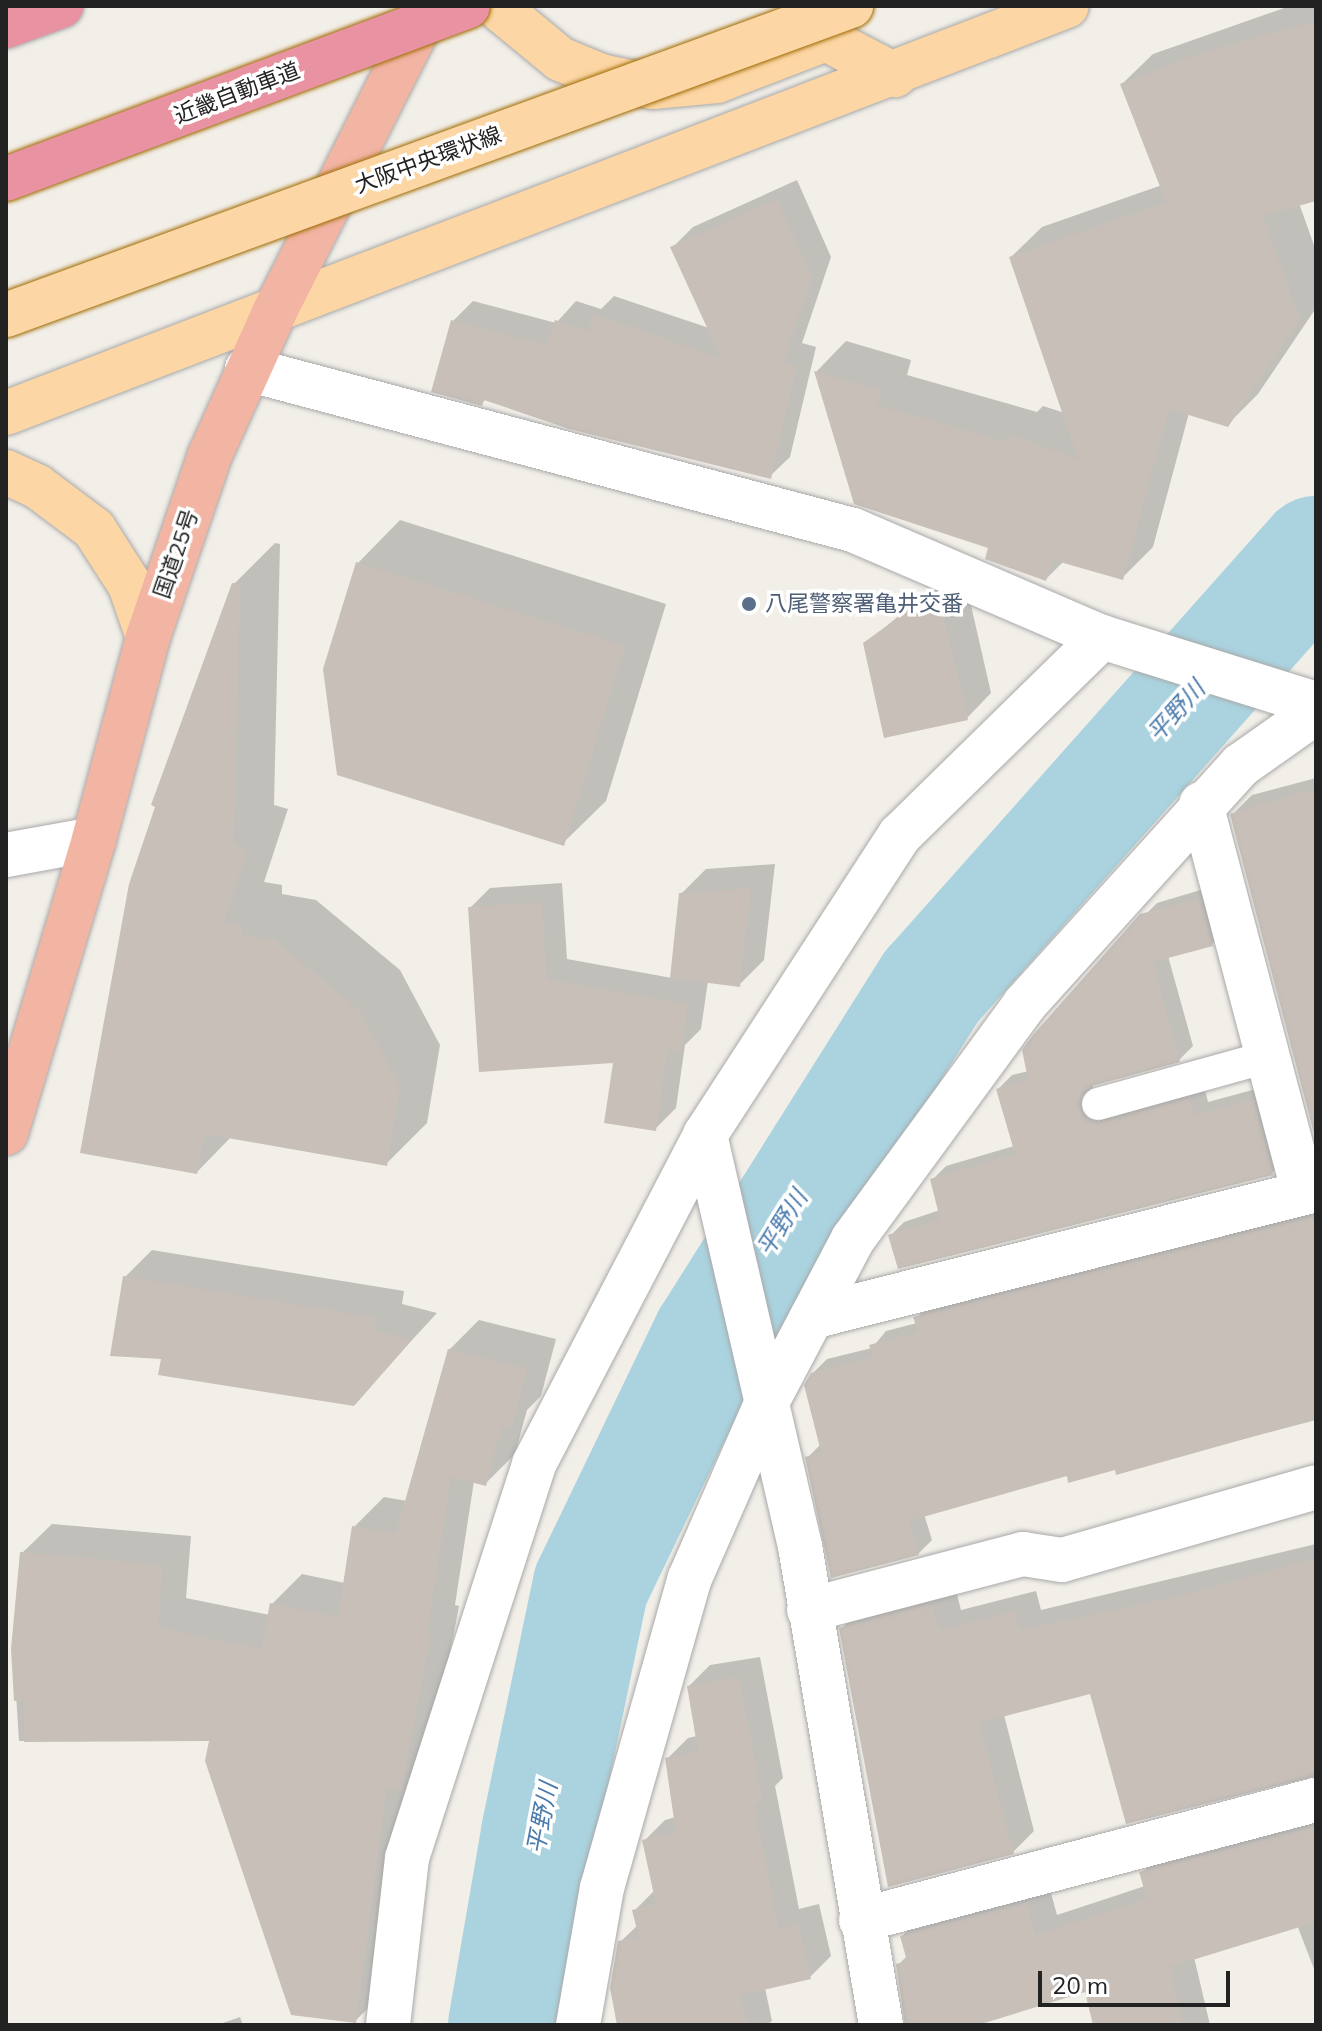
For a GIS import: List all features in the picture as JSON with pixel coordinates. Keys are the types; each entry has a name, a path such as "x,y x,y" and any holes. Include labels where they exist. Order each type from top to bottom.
{"highway":[{"path":"6,26 61,6"},
{"name":"国道25号","path":"6,1133 94,839 148,637 210,455 274,313 429,6"},
{"name":"近畿自動車道","path":"6,179 468,6"}],"main road":[{"path":"496,6 560,59 601,76 653,87 717,81 826,39 895,75"},
{"name":"大阪中央環状線","path":"6,315 851,6"},
{"path":"6,413 895,75 1067,6"},
{"path":"6,472 38,487 94,529 130,585 148,637"}],"street":[{"path":"247,369 853,530 1102,637 1316,704"},
{"path":"388,2025 407,1858 534,1464 705,1135 900,835 1102,637"},
{"path":"578,2025 602,1888 690,1578 762,1387 812,1317 853,1239 1024,1005 1201,804 1241,765 1316,712"},
{"path":"812,1317 1310,1192 1268,1057 1201,804"},
{"path":"6,855 94,839"},
{"path":"705,1135 809,1610 881,2025"},
{"path":"809,1610 1023,1554 1062,1560 1316,1487"},
{"path":"861,1920 1316,1800"}],"lane":[{"path":"1098,1104 1268,1057"}],"building":[{"path":"1316,21 1316,201 1263,216 1300,320 1228,427 1169,409 1123,580 1053,560 1046,581 985,559 988,548 854,504 814,371 882,390 877,405 1008,442 1011,435 1078,459 1009,257 1166,202 1120,84 1203,52"},
{"path":"777,199 812,278 783,363 797,366 771,479 569,429 484,400 482,406 431,392 451,320 546,345 555,320 588,331 593,314 721,358 670,247"},
{"path":"356,562 625,646 564,846 337,775 323,669"},
{"path":"232,583 240,584 234,845 248,849 224,922 242,925 242,935 275,940 360,1011 400,1086 387,1166 205,1134 197,1174 80,1153 129,884 155,807 151,805"},
{"path":"910,609 944,617 968,720 884,738 863,643"},
{"path":"1316,788 1316,1141 1230,814"},
{"path":"751,888 740,987 670,978 679,893"},
{"path":"1200,899 1213,946 1153,962 1180,1062 1092,1086 1084,1091 1080,1108 1085,1118 1102,1122 1190,1098 1194,1115 1253,1099 1273,1175 898,1269 888,1235 940,1219 930,1179 1015,1154 996,1089 1028,1079 1022,1050 1033,1035 1140,914"},
{"path":"542,902 547,979 688,1004 681,1052 668,1050 656,1131 604,1123 613,1063 479,1072 468,907"},
{"path":"1316,1216 1316,1419 1116,1475 1115,1470 1068,1483 1067,1476 909,1521 919,1555 831,1578 805,1457 821,1452 804,1385 811,1373 873,1357 869,1345 918,1332 913,1317"},
{"path":"123,1276 377,1318 375,1331 412,1340 354,1406 158,1375 161,1359 110,1356"},
{"path":"448,1349 527,1369 512,1428 502,1426 486,1486 451,1477 427,1635 431,1635 401,1792 387,1789 356,2023 291,2015 205,1761 209,1741 24,1742 24,1700 14,1701 11,1649 20,1552 163,1565 158,1627 261,1649 270,1603 338,1617 352,1526 396,1533"},
{"path":"1316,1558 1316,1776 1126,1824 1090,1694 979,1723 1014,1854 888,1887 839,1628 932,1604 940,1630 1015,1611 1020,1630 1175,1597"},
{"path":"739,1677 763,1801 754,1803 779,1929 798,1924 811,1979 741,1995 748,2025 617,2025 610,1988 618,1941 639,1938 632,1910 656,1904 642,1840 676,1833 665,1758 698,1751 687,1686"},
{"path":"1316,1826 1316,1922 1170,1967 1184,2025 1093,2025 1085,1992 978,2025 905,2025 896,1964 907,1961 900,1936 1027,1902 1035,1935 1147,1899 1139,1872"}],"waterway":[{"name":"平野川","path":"506,2025 539,1833 591,1585 710,1338 932,986 1316,554"}],"place":[{"name":"八尾警察署亀井交番","path":"749,604"}]}
